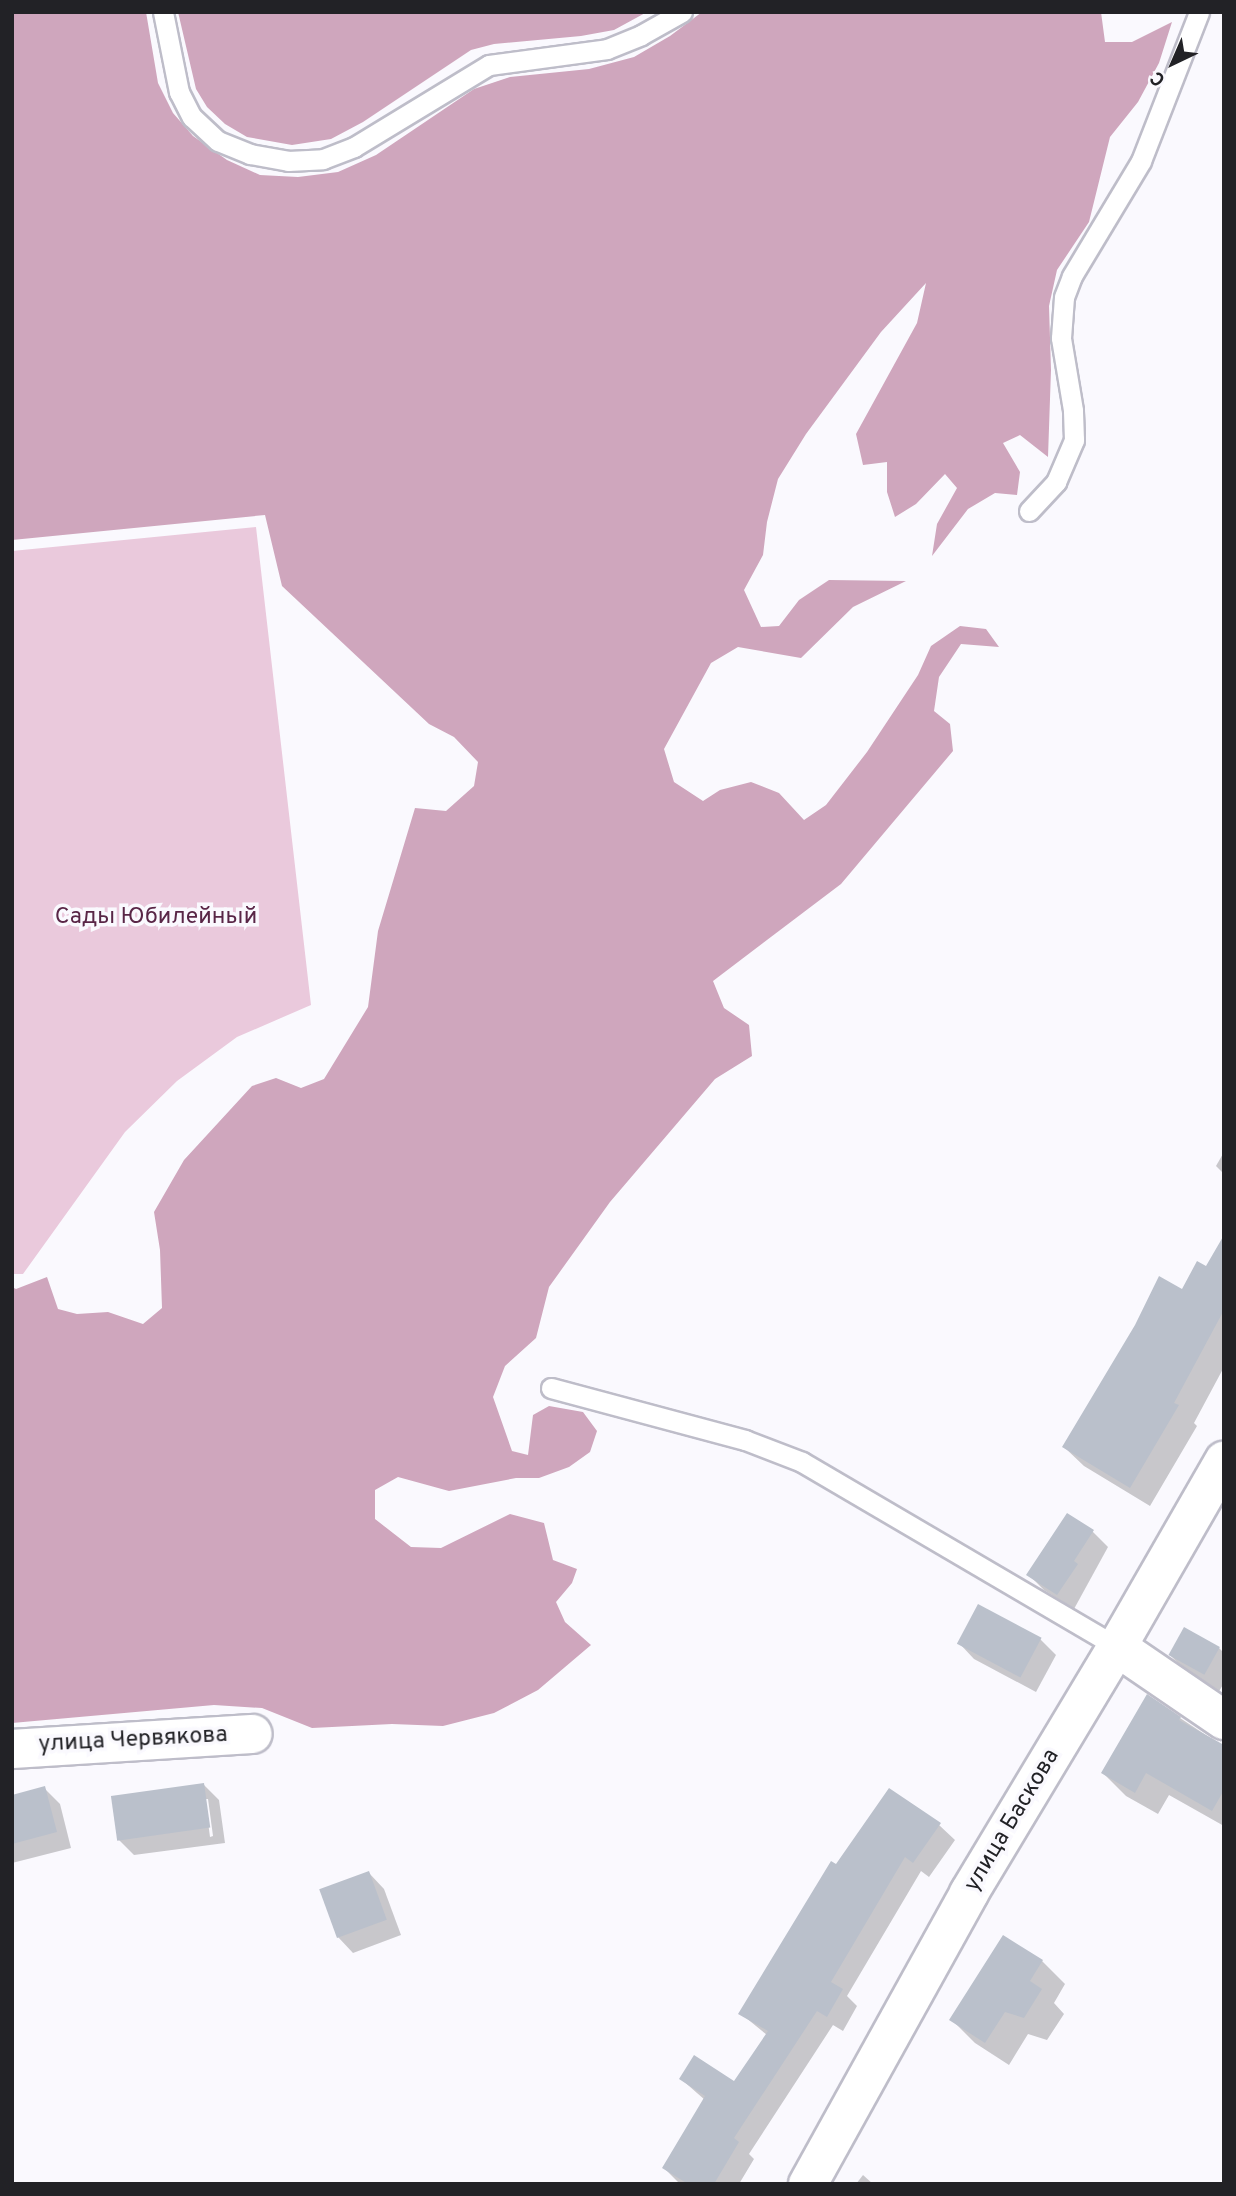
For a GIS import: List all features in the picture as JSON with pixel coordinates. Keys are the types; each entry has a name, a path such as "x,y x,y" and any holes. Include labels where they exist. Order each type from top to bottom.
{"street":[{"name":"улица Баскова","path":"808,2184 969,1894 1117,1647 1224,1461"},
{"path":"1117,1647 1224,1720"},
{"name":"улица Червякова","path":"12,1749 253,1734"}],"lane":[{"path":"163,12 179,92 192,117 218,141 250,154 288,161 323,159 354,147 489,65 607,49 641,35 682,12"},
{"path":"1029,511 1056,482 1074,440 1073,410 1061,338 1063,297 1077,266 1141,161 1199,12"},
{"path":"551,1388 746,1440 802,1462 1117,1647"}],"green space":[{"name":"Сады Юбилейный","path":"256,527 311,1005 237,1037 177,1081 125,1132 23,1274 12,1274 12,551"}],"shaded area":[{"path":"12,12 146,12 158,83 173,113 193,136 227,160 260,175 298,177 338,172 376,155 474,89 510,77 589,69 634,57 670,36 702,12 1101,12 1105,42 1132,42 1172,22 1159,63 1138,102 1110,137 1089,222 1057,270 1049,306 1051,370 1048,457 1020,435 1003,443 1020,472 1017,495 995,493 968,509 932,556 937,524 957,488 945,474 916,504 895,517 887,492 887,462 863,465 856,434 917,323 926,283 881,332 806,434 778,479 767,522 763,555 744,590 761,627 779,626 799,600 829,580 906,581 853,607 801,658 738,647 711,663 664,749 674,782 703,801 720,790 751,782 779,793 804,820 826,805 867,752 918,675 931,646 960,626 986,629 999,647 961,644 939,677 934,711 950,724 953,751 841,884 713,981 724,1008 749,1025 752,1056 715,1079 610,1202 549,1287 536,1338 505,1366 493,1397 512,1451 528,1455 533,1415 549,1406 583,1412 597,1431 590,1452 569,1467 539,1478 516,1478 449,1491 398,1477 375,1490 375,1519 411,1547 441,1548 510,1514 544,1523 553,1560 577,1569 572,1583 556,1602 565,1622 591,1645 538,1690 494,1713 443,1726 392,1724 312,1728 262,1708 214,1705 12,1723 12,1287 16,1289 47,1277 58,1309 77,1314 108,1312 143,1324 162,1308 160,1250 154,1212 184,1160 252,1086 276,1078 301,1088 324,1079 368,1007 378,931 415,808 446,811 474,786 478,762 454,737 429,724 282,586 265,515 12,540"},
{"path":"178,12 647,12 614,30 581,36 494,44 471,50 363,122 331,139 292,145 247,137 225,124 207,107 196,89"}],"building":[{"path":"1224,1235 1224,1310 1174,1403 1179,1405 1130,1488 1062,1447 1135,1325 1159,1276 1182,1289 1197,1261 1206,1266"},
{"path":"1067,1513 1094,1530 1074,1561 1078,1564 1057,1595 1026,1575"},
{"path":"978,1604 1042,1638 1020,1678 957,1644"},
{"path":"1184,1627 1220,1647 1204,1675 1168,1655"},
{"path":"1147,1694 1181,1717 1179,1720 1224,1745 1224,1790 1212,1811 1146,1773 1135,1793 1101,1773"},
{"path":"204,1783 210,1828 117,1841 111,1796"},
{"path":"45,1786 57,1832 12,1844 12,1795"},
{"path":"889,1788 941,1823 913,1863 905,1857 831,1982 843,1989 827,2017 817,2011 734,2138 739,2142 714,2184 688,2184 662,2168 705,2096 679,2079 694,2055 734,2081 768,2031 738,2014 831,1861 836,1864"},
{"path":"369,1871 387,1920 337,1938 319,1889"},
{"path":"1003,1935 1043,1960 1030,1981 1042,1989 1024,2018 1005,2012 985,2043 949,2020"}]}
